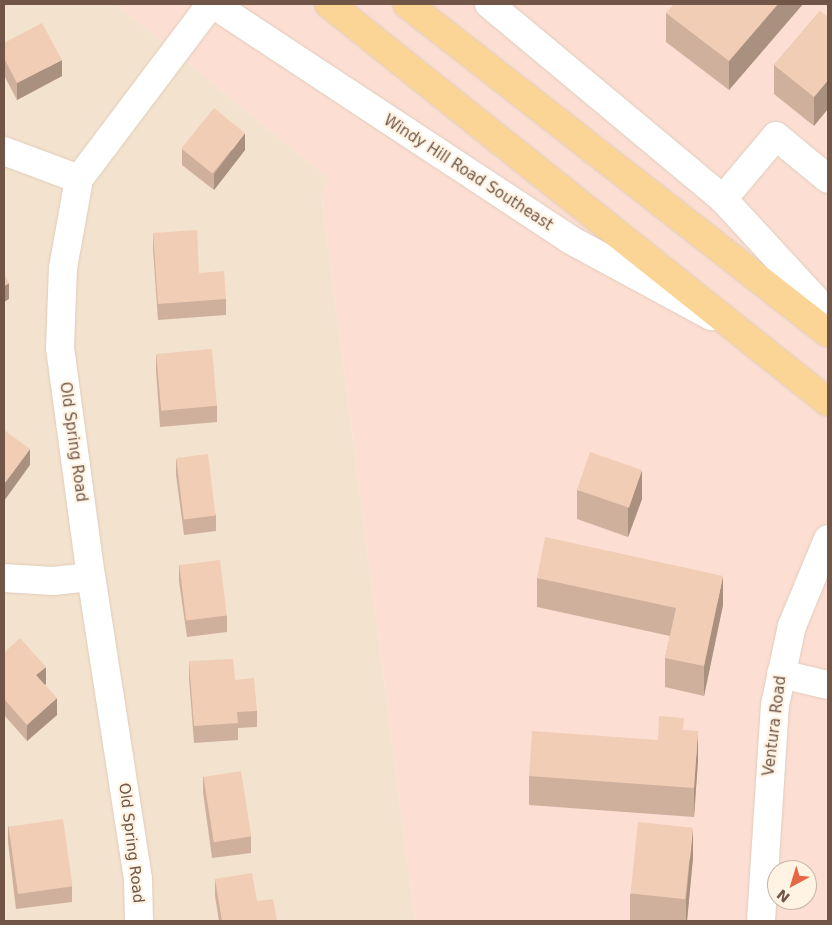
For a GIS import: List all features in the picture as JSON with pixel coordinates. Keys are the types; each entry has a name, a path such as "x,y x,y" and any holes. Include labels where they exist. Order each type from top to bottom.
{"main road":[{"name":"Windy Hill Road Southeast","path":"329,4 731,327 828,402"},
{"path":"407,4 828,333"}],"street":[{"name":"Old Spring Road","path":"139,921 138,879 92,577 60,348 63,268 79,179 212,4"},
{"name":"Windy Hill Road Southeast","path":"212,4 569,239 635,278 731,327"},
{"path":"488,4 723,199 828,313"},
{"path":"723,199 776,136 828,179"},
{"path":"4,151 79,179"},
{"name":"Ventura Road","path":"761,921 771,739 781,674 792,626 820,577 828,539"},
{"path":"4,578 53,581 92,577"},
{"path":"781,674 828,684"}],"shaded area":[{"path":"4,4 116,4 329,179 321,193 415,921 4,921"},
{"path":"116,4 828,4 828,921 415,921 321,192 329,179"}],"building":[{"path":"674,4 778,4 729,61 666,13"},
{"path":"820,11 828,17 828,80 814,97 774,65"},
{"path":"42,23 62,60 17,83 4,58 4,43"},
{"path":"214,108 245,133 212,174 181,148"},
{"path":"197,230 199,273 224,271 226,299 158,304 153,233"},
{"path":"4,274 9,283 4,286"},
{"path":"212,349 217,406 161,411 156,354"},
{"path":"4,430 30,449 4,484"},
{"path":"590,452 642,470 629,508 577,490"},
{"path":"208,454 216,516 184,519 176,458"},
{"path":"545,537 723,576 704,666 665,658 676,608 537,578"},
{"path":"220,560 227,616 186,621 179,565"},
{"path":"20,638 46,667 36,675 57,698 27,725 4,699 4,653"},
{"path":"233,659 235,680 254,678 257,711 237,712 238,723 194,726 189,661"},
{"path":"659,716 684,718 683,730 698,731 694,788 529,776 532,731 658,740"},
{"path":"241,771 251,836 214,842 203,777"},
{"path":"63,819 72,886 18,894 9,827"},
{"path":"638,822 693,828 685,899 630,894"},
{"path":"252,873 257,901 273,899 277,921 222,921 215,879"}]}
